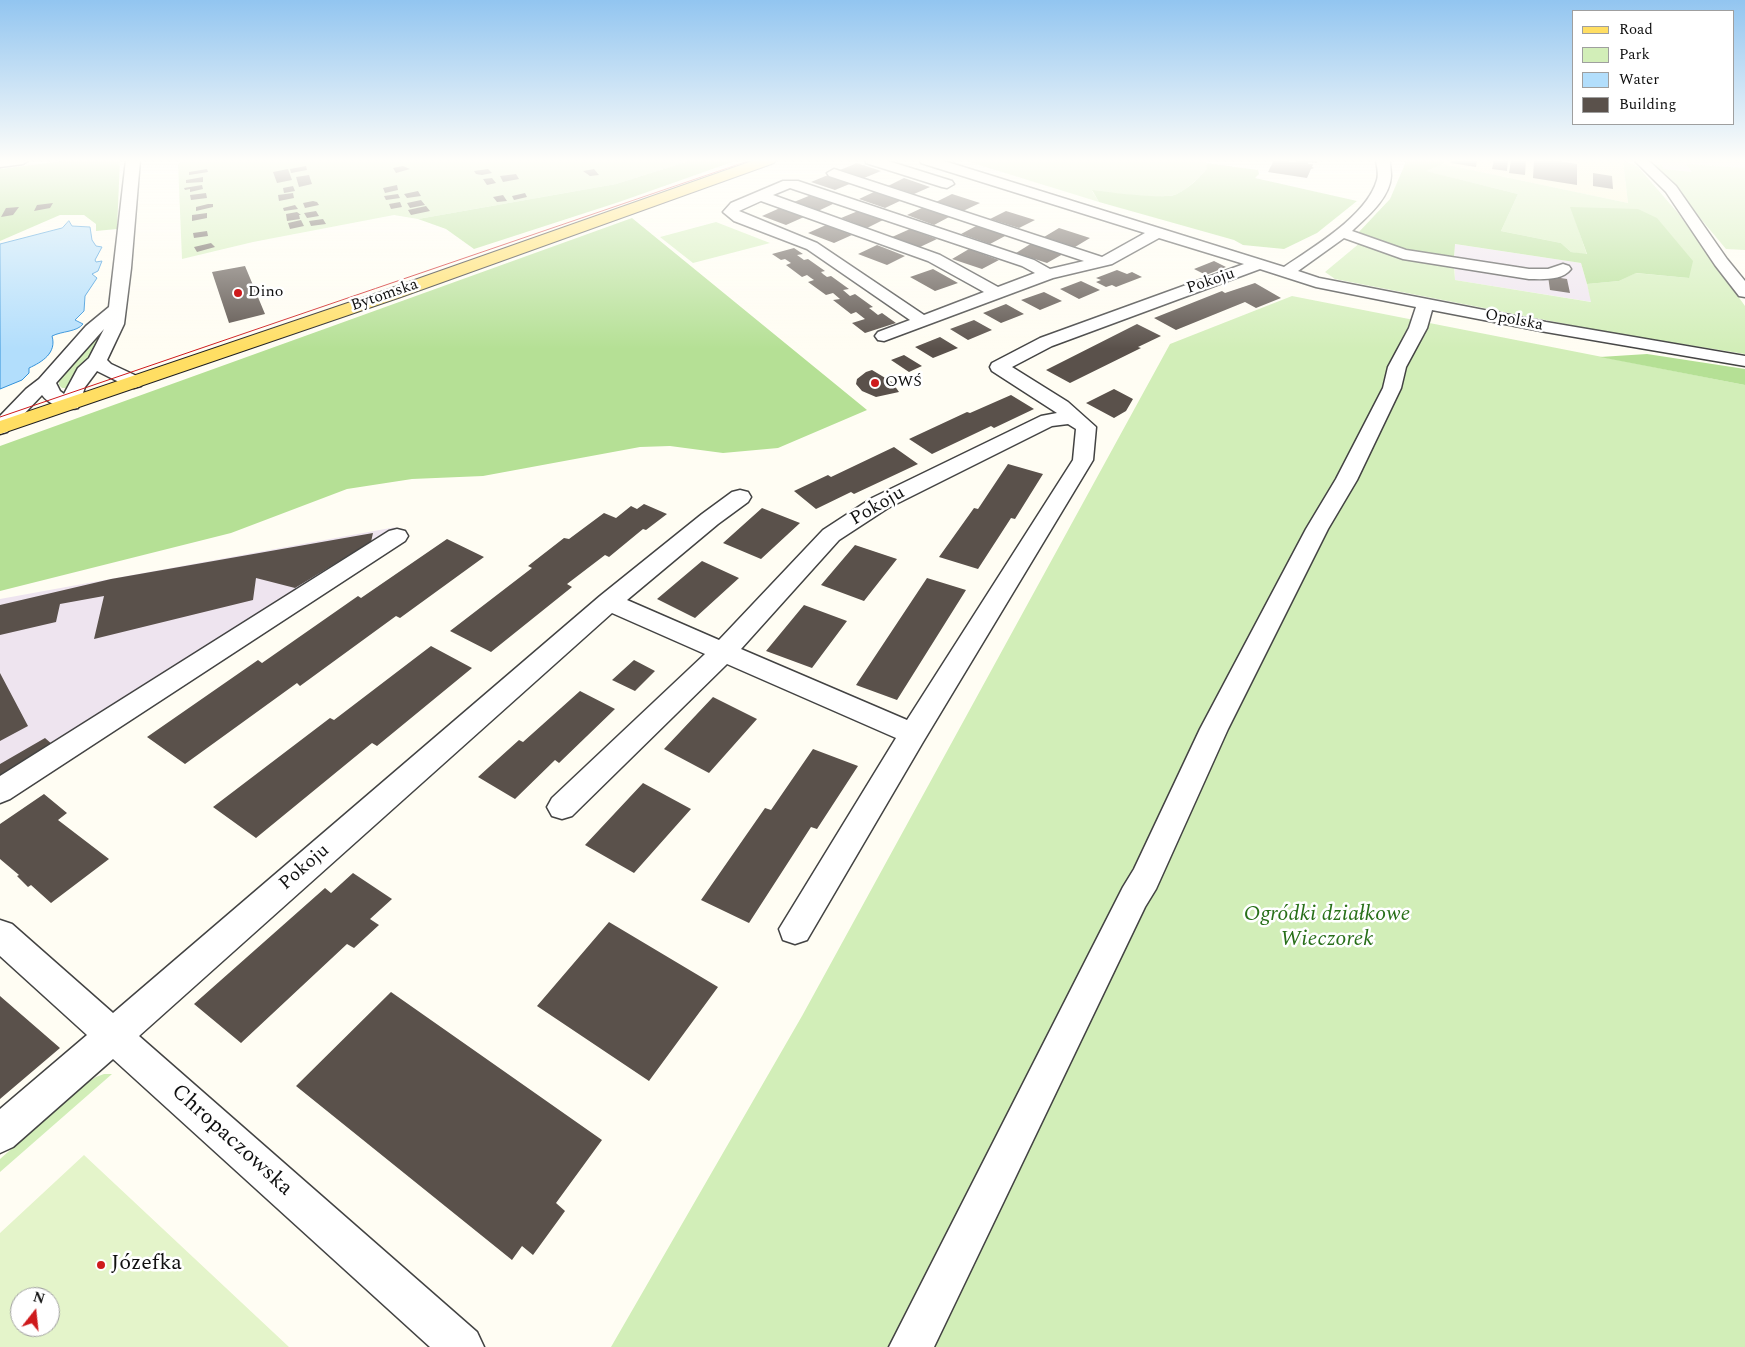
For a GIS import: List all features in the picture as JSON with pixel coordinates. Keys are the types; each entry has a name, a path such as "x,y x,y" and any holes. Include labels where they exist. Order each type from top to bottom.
{"main road":[{"name":"Bytomska","path":"0,428 422,284 593,223"}],"street":[{"path":"46,383 52,395 71,404 76,387 85,372 97,361 115,324 127,223"},
{"path":"752,223 812,246 922,321"},
{"path":"836,223 934,258 997,293"},
{"path":"911,223 1028,263 1048,274"},
{"path":"984,223 1102,262"},
{"name":"Opolska","path":"1124,223 1316,282 1546,328 1745,361"},
{"path":"1285,273 1341,232 1350,223"},
{"path":"1695,223 1721,262 1745,292"},
{"path":"1341,232 1403,254 1529,274 1550,274 1563,270"},
{"path":"884,336 1048,274 1102,262 1156,233"},
{"path":"1114,237 1136,244"},
{"name":"Pokoju","path":"795,929 1083,460 1086,427 1072,418 1061,406 999,367 1046,342 1257,265"},
{"path":"911,1347 1134,897 1145,879 1214,729 1317,529 1338,490 1346,480 1392,388 1397,367 1418,328 1425,304"},
{"path":"0,428 46,383 92,330 117,309"},
{"path":"97,361 104,368 134,382"},
{"name":"Pokoju","path":"562,807 723,652 831,535 880,503 1048,420 1072,418"},
{"name":"Pokoju","path":"0,1134 609,602 710,519 740,497"},
{"path":"0,791 397,536"},
{"path":"609,602 913,734"},
{"name":"Chropaczowska","path":"0,935 462,1347"}],"shaded area":[{"path":"1454,244 1581,263 1592,302 1455,280"},
{"path":"396,527 0,783 0,599"}],"green space":[{"path":"0,223 42,223 0,241"},
{"path":"94,223 117,223 117,229 96,231"},
{"path":"180,223 353,223 253,242 182,259"},
{"path":"429,223 555,223 474,249 446,229"},
{"path":"619,223 638,223 867,410 778,448 723,453 670,446 640,447 483,476 412,479 347,489 231,533 0,591 0,446"},
{"path":"718,223 770,243 693,263 660,237"},
{"path":"1173,223 1330,223 1317,233 1284,249 1243,245 1234,240"},
{"path":"1368,223 1505,223 1501,231 1561,243 1571,252 1587,254 1576,223 1661,223 1693,261 1689,278 1636,273 1619,281 1587,284 1581,263 1455,244 1454,257 1393,247 1357,234"},
{"path":"1505,223 1576,223 1587,255 1571,252 1561,243 1501,231"},
{"path":"1597,223 1685,223 1745,306 1745,354 1612,333 1335,279 1325,272 1361,242 1454,265 1455,280 1591,302 1587,284 1619,281 1635,273 1689,278"},
{"path":"1704,223 1745,223 1745,250 1726,249"},
{"name":"Ogródki działkowe Wieczorek","path":"1292,296 1745,385 1745,1347 611,1347 802,1016 1170,344"},
{"path":"102,329 106,329 73,383 67,388 62,388 59,385 59,378"},
{"path":"1647,354 1745,369 1745,385 1600,357"},
{"path":"104,1074 112,1074 0,1172 0,1159 84,1085"},
{"name":"Józefka","path":"84,1155 289,1347 0,1347 0,1233"}],"water":[{"path":"67,223 70,223 72,226 90,227 92,240 96,246 102,247 95,260 96,262 102,261 98,271 92,274 97,278 85,296 84,311 75,320 83,324 77,329 52,336 52,347 47,356 29,368 29,373 22,380 0,389 0,244 62,228"}],"building":[{"path":"288,223 302,223 304,226 290,229"},
{"path":"310,223 326,224 311,226"},
{"path":"854,223 877,223 867,228"},
{"path":"1002,223 1029,223 1019,228"},
{"path":"826,225 852,235 834,243 808,233"},
{"path":"978,225 1007,235 990,244 961,234"},
{"path":"1059,228 1090,238 1075,247 1044,237"},
{"path":"910,229 937,239 920,247 892,237"},
{"path":"207,231 208,236 194,238 193,233"},
{"path":"211,243 215,247 197,252 194,247"},
{"path":"1032,243 1063,254 1047,263 1016,253"},
{"path":"877,245 905,256 887,265 858,254"},
{"path":"794,248 803,254 797,255 804,260 808,259 825,271 821,272 827,277 831,276 849,289 843,290 850,296 855,294 873,307 869,308 878,315 882,313 896,323 865,333 852,323 865,319 856,312 851,314 833,300 840,299 833,293 826,295 808,282 814,280 807,275 802,277 786,265 791,263 785,259 781,260 772,254"},
{"path":"969,249 999,260 982,269 952,259"},
{"path":"1214,261 1226,267 1206,275 1194,269"},
{"name":"Dino","path":"245,266 265,314 229,323 212,272"},
{"path":"933,269 958,283 935,291 910,277"},
{"path":"1117,270 1127,274 1132,272 1142,277 1116,287 1112,285 1106,287 1096,282 1101,280 1096,278"},
{"path":"1548,276 1567,279 1570,293 1550,290"},
{"path":"1081,281 1100,290 1079,299 1060,289"},
{"path":"1255,283 1281,298 1256,308 1245,302 1176,330 1154,318 1222,291 1225,293"},
{"path":"1044,292 1062,301 1040,310 1021,300"},
{"path":"1006,304 1024,314 1001,323 983,313"},
{"path":"974,320 992,330 968,340 950,329"},
{"path":"1137,324 1161,336 1070,383 1046,370"},
{"path":"940,337 958,348 933,358 915,347"},
{"path":"904,355 922,366 909,372 891,360"},
{"name":"OWŚ","path":"872,370 892,382 899,392 876,397 862,391 856,384 857,379"},
{"path":"1114,389 1133,399 1126,411 1114,418 1086,403"},
{"path":"1011,395 1034,409 994,428 991,426 932,454 909,439 967,412 970,413"},
{"path":"894,447 918,464 854,494 851,492 816,509 794,491 828,475 831,477"},
{"path":"1008,464 1043,474 1015,519 1011,518 978,569 939,557 974,508 978,509"},
{"path":"644,504 667,514 646,530 643,529 609,557 605,555 567,584 572,587 491,652 450,631 532,568 528,566 564,538 569,539 604,513 616,518 631,506 637,509"},
{"path":"762,508 800,523 761,559 723,543"},
{"path":"373,533 371,542 295,588 256,578 253,600 94,639 104,596 60,604 56,622 0,635 0,605 111,579"},
{"path":"447,539 484,557 400,618 396,616 300,686 297,683 185,764 147,737 258,660 262,663 358,596 361,598"},
{"path":"855,545 897,559 864,601 821,585"},
{"path":"702,561 739,578 695,618 657,599"},
{"path":"927,578 966,590 897,700 856,685"},
{"path":"804,605 847,621 812,668 766,651"},
{"path":"431,646 472,668 377,746 372,743 256,838 213,807 330,718 334,720"},
{"path":"634,660 655,671 635,691 612,680"},
{"path":"0,673 28,726 0,741"},
{"path":"580,691 615,709 559,763 555,760 515,799 478,777 519,740 523,742"},
{"path":"713,697 757,719 709,773 664,749"},
{"path":"45,738 53,745 0,778 0,764"},
{"path":"813,749 858,766 817,829 811,827 749,923 701,900 765,808 771,810"},
{"path":"643,783 691,809 634,873 585,845"},
{"path":"44,794 67,813 58,820 109,859 51,903 31,885 28,887 17,876 19,875 0,859 0,824"},
{"path":"353,873 392,899 370,919 379,925 354,948 347,944 241,1043 194,1004 325,888 331,893"},
{"path":"609,922 718,987 649,1081 537,1006"},
{"path":"391,992 602,1140 556,1203 565,1211 533,1255 522,1246 512,1260 296,1086"},
{"path":"0,996 60,1048 0,1099"}],"tram line":[{"path":"0,417 567,223"}],"place":[{"name":"Dino","path":"238,293"},
{"name":"OWŚ","path":"875,383"},
{"name":"Józefka","path":"101,1265"}]}
